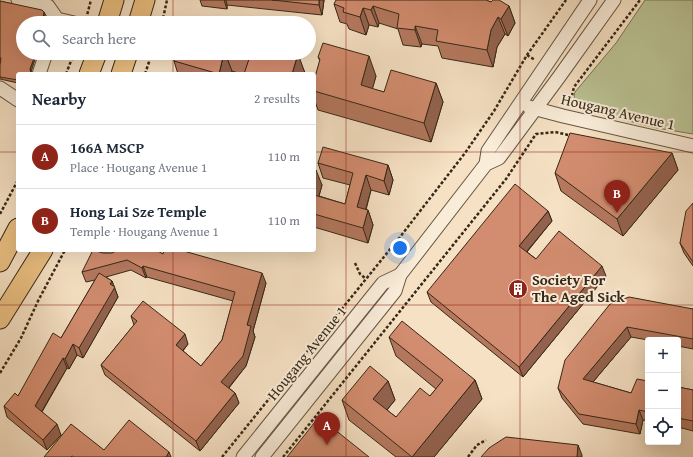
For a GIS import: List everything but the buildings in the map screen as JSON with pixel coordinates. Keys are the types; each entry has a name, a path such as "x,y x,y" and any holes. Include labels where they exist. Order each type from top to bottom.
{"highway":[{"path":"109,16 114,0"},
{"path":"140,16 145,0"},
{"path":"90,72 94,60"},
{"path":"122,72 126,60"},
{"path":"0,262 16,232"},
{"path":"0,319 42,252"}],"street":[{"path":"18,0 48,6 53,16"},
{"path":"519,104 576,23 590,0"},
{"path":"536,108 614,0"},
{"path":"576,23 591,33"},
{"path":"40,72 44,60"},
{"path":"0,88 16,99"},
{"name":"Hougang Avenue 1","path":"486,164 488,151 519,104 693,146"},
{"name":"Hougang Avenue 1","path":"262,457 395,291 400,275 486,164 498,158 536,108"},
{"name":"Hougang Avenue 1","path":"243,457 383,283 400,275"}],"path":[{"path":"87,16 91,0"},
{"path":"164,16 167,0"},
{"path":"222,457 365,278 400,237 465,153 494,111 527,55 566,0"},
{"path":"570,100 574,88 640,0"},
{"path":"67,72 71,60"},
{"path":"146,72 150,60"},
{"path":"283,457 506,179 536,134 555,132 578,137"},
{"path":"0,214 16,184"},
{"path":"0,373 21,338 38,301 64,252"},
{"path":"355,263 360,274 365,278"},
{"path":"468,457 477,445 486,440"}],"green space":[{"path":"645,0 693,0 693,134 657,128 580,109 574,101 575,92 616,43"}],"place":[{"name":"Hong Lai Sze Temple","path":"617,213"},
{"name":"Society For The Aged Sick","path":"518,289"},
{"name":"166A MSCP","path":"327,445"}]}
